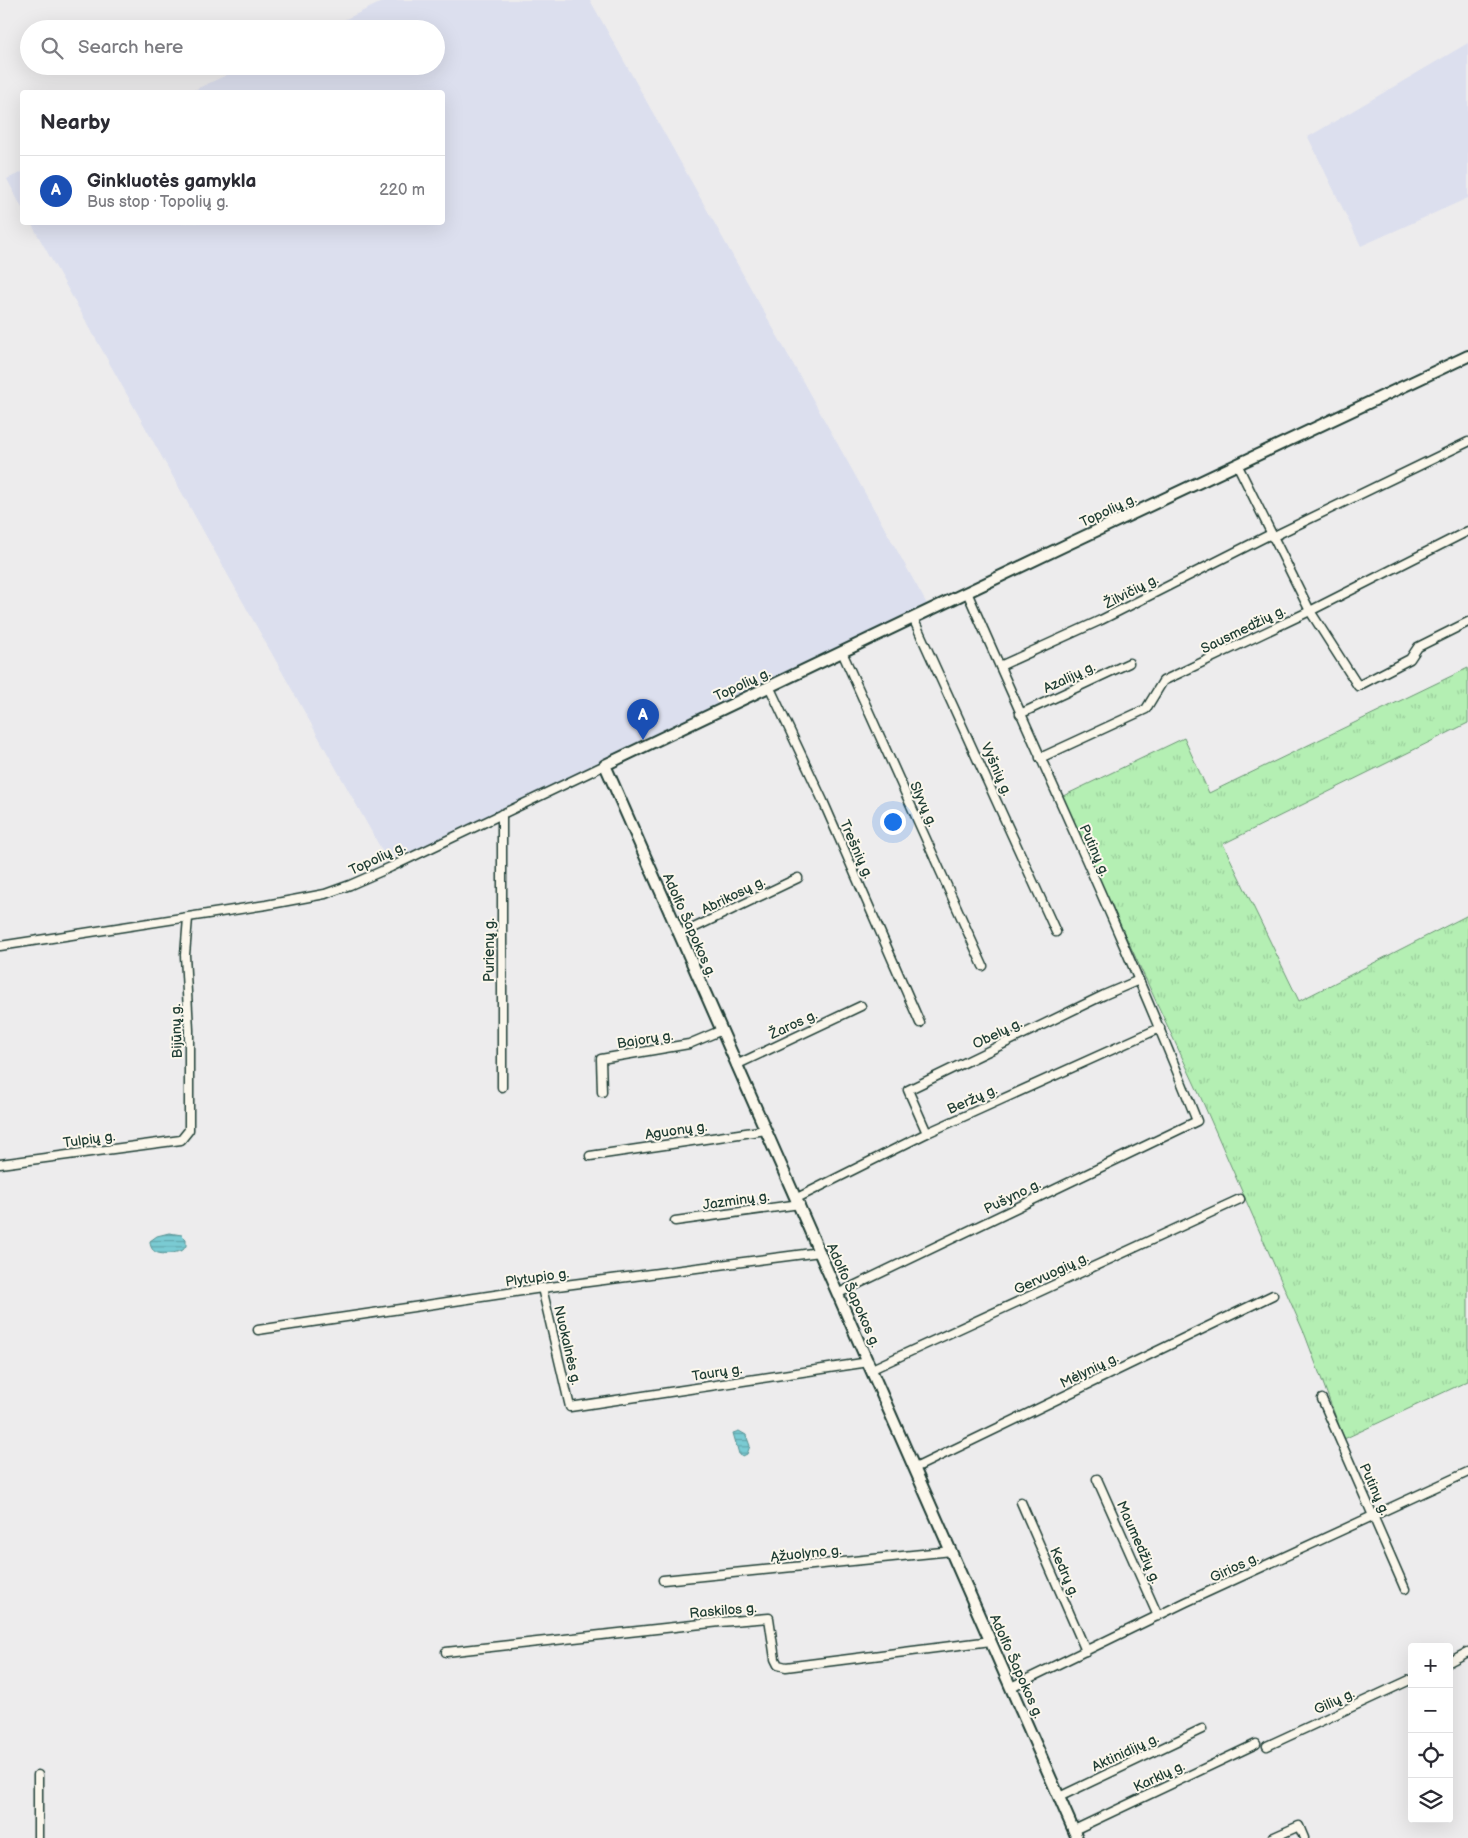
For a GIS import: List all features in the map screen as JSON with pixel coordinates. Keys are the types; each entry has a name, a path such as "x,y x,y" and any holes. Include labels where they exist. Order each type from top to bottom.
{"street":[{"name":"Topolių g.","path":"0,946 188,918 325,894 369,877 1468,356"},
{"name":"Žilvičių g.","path":"1000,666 1101,620 1272,535 1468,442"},
{"path":"1237,464 1310,611 1358,686 1410,660 1418,647 1468,622"},
{"name":"Sausmedžių g.","path":"1040,758 1146,710 1163,681 1310,611 1468,531"},
{"name":"Putinų g.","path":"967,592 1160,1028 1197,1121"},
{"name":"Vyšnių g.","path":"913,618 1056,932"},
{"name":"Slyvų g.","path":"842,652 983,966"},
{"name":"Azalijų g.","path":"1020,714 1129,663"},
{"name":"Trešnių g.","path":"769,686 823,801 920,1023"},
{"name":"Adolfo Šapokos g.","path":"605,764 1076,1834"},
{"name":"Purienų g.","path":"502,814 502,1086"},
{"name":"Abrikosų g.","path":"679,935 798,878"},
{"name":"Bijūnų g.","path":"181,1140 189,1130 189,1030 185,955 188,918"},
{"name":"Obelų g.","path":"927,1133 908,1090 1104,995 1139,980"},
{"name":"Žaros g.","path":"736,1065 861,1006"},
{"name":"Beržų g.","path":"798,1201 927,1133 1160,1028"},
{"name":"Bajorų g.","path":"602,1092 602,1059 689,1044 722,1030"},
{"name":"Pušyno g.","path":"839,1293 1197,1121"},
{"name":"Aguonų g.","path":"590,1156 766,1130"},
{"name":"Tulpių g.","path":"0,1164 181,1140"},
{"name":"Gervuogių g.","path":"870,1365 1240,1199"},
{"name":"Jazminų g.","path":"675,1221 798,1201"},
{"name":"Plytupio g.","path":"258,1330 542,1288 820,1252"},
{"name":"Nuokalnės g.","path":"542,1288 570,1407"},
{"name":"Mėlynių g.","path":"915,1468 1273,1295"},
{"name":"Taurų g.","path":"570,1407 870,1365"},
{"name":"Putinų g.","path":"1322,1399 1406,1589"},
{"name":"Girios g.","path":"1011,1687 1372,1515 1468,1472"},
{"name":"Maumedžių g.","path":"1097,1479 1158,1616"},
{"name":"Kedrų g.","path":"1021,1502 1086,1651"},
{"name":"Ąžuolyno g.","path":"663,1580 952,1551"},
{"name":"Raskilos g.","path":"446,1652 769,1618 775,1658 778,1665 786,1668 991,1641"},
{"path":"1453,1660 1468,1652"},
{"name":"Gilių g.","path":"1267,1746 1408,1681"},
{"name":"Aktinidijų g.","path":"1059,1797 1202,1730"},
{"name":"Karklų g.","path":"1076,1834 1256,1744"},
{"path":"38,1775 38,1838"},
{"path":"1272,1838 1299,1826 1304,1838"}],"shaded area":[{"path":"386,0 590,0 928,606 389,863 32,225 445,225 445,90 194,90 227,75 445,75 445,20 344,20"},
{"path":"1468,43 1468,198 1361,246 1308,137"},
{"path":"20,173 20,204 7,179"}],"green space":[{"path":"1468,668 1468,723 1223,844 1299,1001 1468,915 1468,1381 1344,1439 1305,1335 1201,1098 1061,797 1184,738 1209,793"}],"water":[{"path":"169,1233 182,1235 186,1239 186,1246 183,1250 168,1254 154,1251 150,1241 157,1236"},
{"path":"739,1431 746,1435 750,1446 747,1454 743,1456 739,1454 733,1433"}],"place":[{"name":"Ginkluotės gamykla","path":"643,740"}]}
